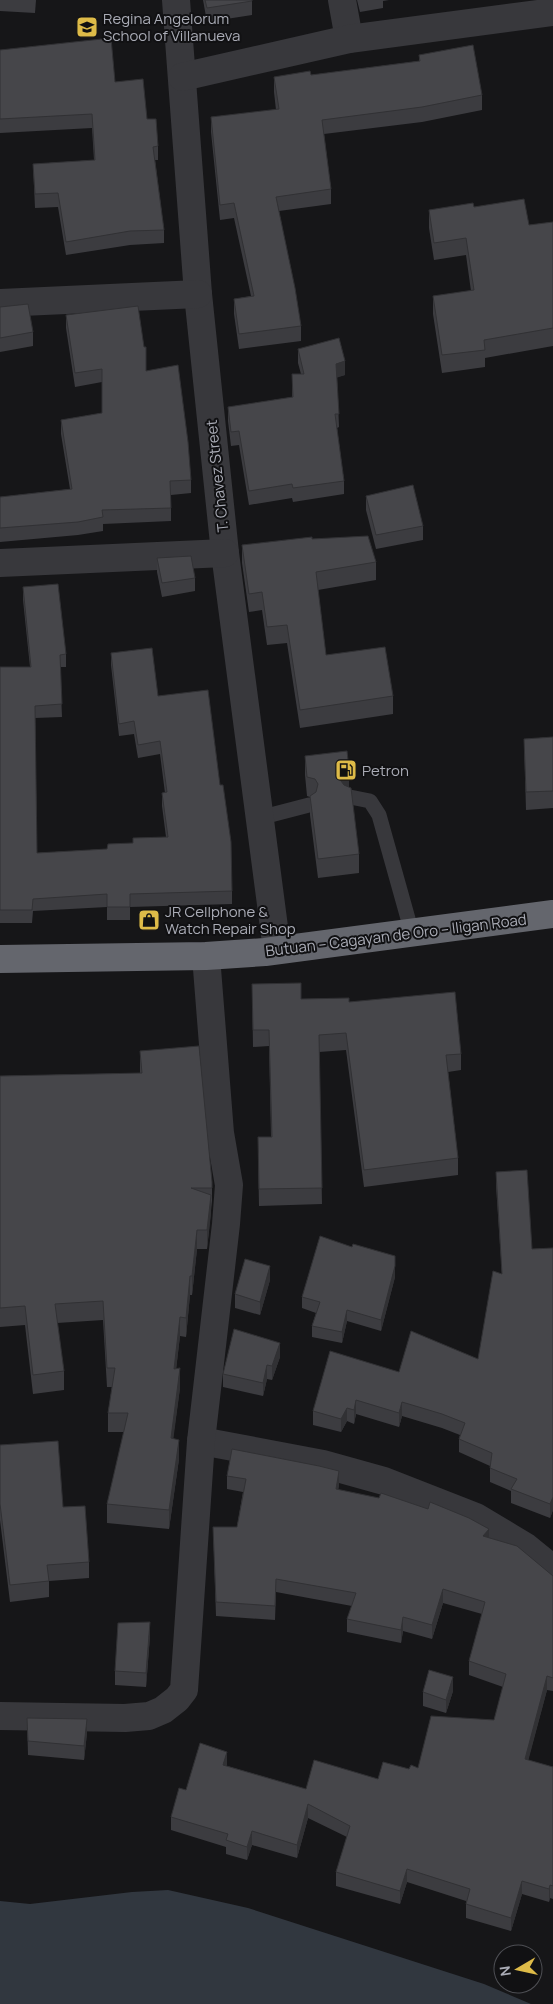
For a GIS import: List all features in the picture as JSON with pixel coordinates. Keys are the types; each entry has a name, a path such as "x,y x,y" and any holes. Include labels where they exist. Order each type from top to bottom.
{"highway":[{"name":"Butuan – Cagayan de Oro – Iligan Road","path":"0,959 206,956 278,950 553,914"}],"street":[{"name":"T. Chavez Street","path":"176,0 198,294 225,553 278,950"},
{"path":"342,0 349,40"},
{"path":"182,77 349,40 553,12"},
{"path":"0,303 198,294"},
{"path":"0,563 225,553"},
{"path":"0,1716 125,1718 149,1716 163,1710 184,1690 201,1441 229,1185 220,1133 206,956"},
{"path":"201,1441 323,1464 384,1481 476,1516 526,1547 553,1569"}],"lane":[{"path":"350,797 370,801 379,815 412,933"},
{"path":"259,818 308,805"}],"shaded area":[{"path":"168,1890 248,1908 484,1984 493,1988 493,1994 508,1994 531,2004 0,2004 0,1901 30,1904 132,1892"}],"building":[{"path":"205,0 252,0 252,1 207,8"},
{"path":"111,38 115,82 143,79 147,119 156,119 158,146 153,147 164,230 130,231 66,242 58,193 35,194 33,164 95,160 92,114 0,119 0,50"},
{"path":"473,45 482,95 422,107 322,120 331,189 276,197 301,326 239,334 234,299 254,296 234,203 220,205 211,117 279,109 274,77 310,71 311,75 420,61 419,55"},
{"path":"524,199 529,225 553,222 553,328 484,340 485,350 442,355 433,296 474,290 466,238 434,243 429,210 473,203 474,207"},
{"path":"28,304 33,332 0,338 0,307"},
{"path":"138,306 144,347 146,347 146,371 178,365 191,480 170,481 171,508 102,510 103,517 78,522 0,528 0,497 72,489 61,420 102,413 102,369 75,373 66,315"},
{"path":"339,338 345,361 336,364 339,414 335,414 344,481 293,488 292,484 249,491 239,431 231,432 228,407 293,397 292,374 304,374 298,349"},
{"path":"413,485 423,526 376,535 366,496"},
{"path":"368,536 376,562 316,572 326,655 385,647 393,696 300,710 287,625 267,627 262,592 249,594 242,545 312,537 312,539"},
{"path":"191,556 195,578 162,583 157,558"},
{"path":"58,584 66,654 60,655 62,704 35,706 37,853 107,849 108,844 133,843 133,838 168,837 162,793 167,792 160,741 138,745 134,721 119,724 111,653 152,648 158,696 208,690 220,785 223,785 231,842 232,891 130,894 130,907 107,907 107,894 33,899 32,910 0,910 0,667 31,667 23,587"},
{"path":"553,737 553,791 526,792 524,739"},
{"path":"347,751 349,769 343,772 341,781 344,785 351,788 359,854 318,859 310,796 316,792 318,784 315,779 307,777 305,756"},
{"path":"301,983 301,999 349,998 349,1002 455,992 461,1054 446,1055 458,1158 364,1170 346,1033 319,1035 322,1188 259,1189 258,1137 272,1137 269,1030 253,1030 252,984"},
{"path":"199,1046 212,1188 191,1188 211,1195 207,1230 197,1230 186,1318 180,1317 174,1369 180,1368 171,1438 179,1440 169,1510 107,1504 128,1413 108,1413 115,1368 107,1368 103,1301 55,1304 64,1371 33,1375 25,1306 0,1308 0,1076 142,1073 140,1051"},
{"path":"527,1170 532,1249 553,1248 553,1497 550,1504 511,1489 517,1479 490,1468 492,1453 459,1439 465,1423 402,1402 399,1413 356,1400 354,1410 347,1408 341,1419 313,1411 330,1351 399,1372 411,1331 478,1359 493,1271 502,1274 496,1172"},
{"path":"320,1236 352,1247 353,1244 395,1256 395,1266 381,1320 347,1310 342,1332 312,1326 320,1302 302,1297"},
{"path":"245,1259 270,1266 260,1302 235,1294"},
{"path":"234,1329 280,1343 272,1366 267,1365 263,1383 223,1374"},
{"path":"58,1441 63,1507 85,1506 89,1562 47,1565 49,1581 10,1585 0,1504 0,1445"},
{"path":"232,1449 339,1471 336,1489 379,1498 381,1493 428,1509 430,1502 469,1518 489,1529 483,1536 517,1546 553,1576 553,1678 547,1676 525,1759 553,1767 553,1886 550,1885 549,1889 522,1881 511,1918 466,1904 470,1889 407,1869 400,1891 336,1872 350,1826 308,1804 297,1845 252,1831 247,1847 226,1840 228,1834 171,1817 179,1788 186,1790 200,1743 227,1752 223,1765 306,1789 314,1760 378,1779 383,1762 409,1769 411,1765 418,1768 431,1716 494,1720 506,1674 469,1661 485,1602 443,1589 432,1625 403,1617 401,1630 347,1619 356,1593 276,1579 275,1606 216,1602 213,1527 237,1527 246,1479 227,1476"},
{"path":"150,1622 146,1673 115,1671 118,1623"},
{"path":"429,1670 453,1677 446,1700 423,1692"},
{"path":"27,1718 87,1719 84,1746 28,1741"}],"place":[{"name":"Regina Angelorum School of Villanueva","path":"87,27"},
{"name":"Petron","path":"346,770"},
{"name":"JR Cellphone & Watch Repair Shop","path":"149,920"}]}
